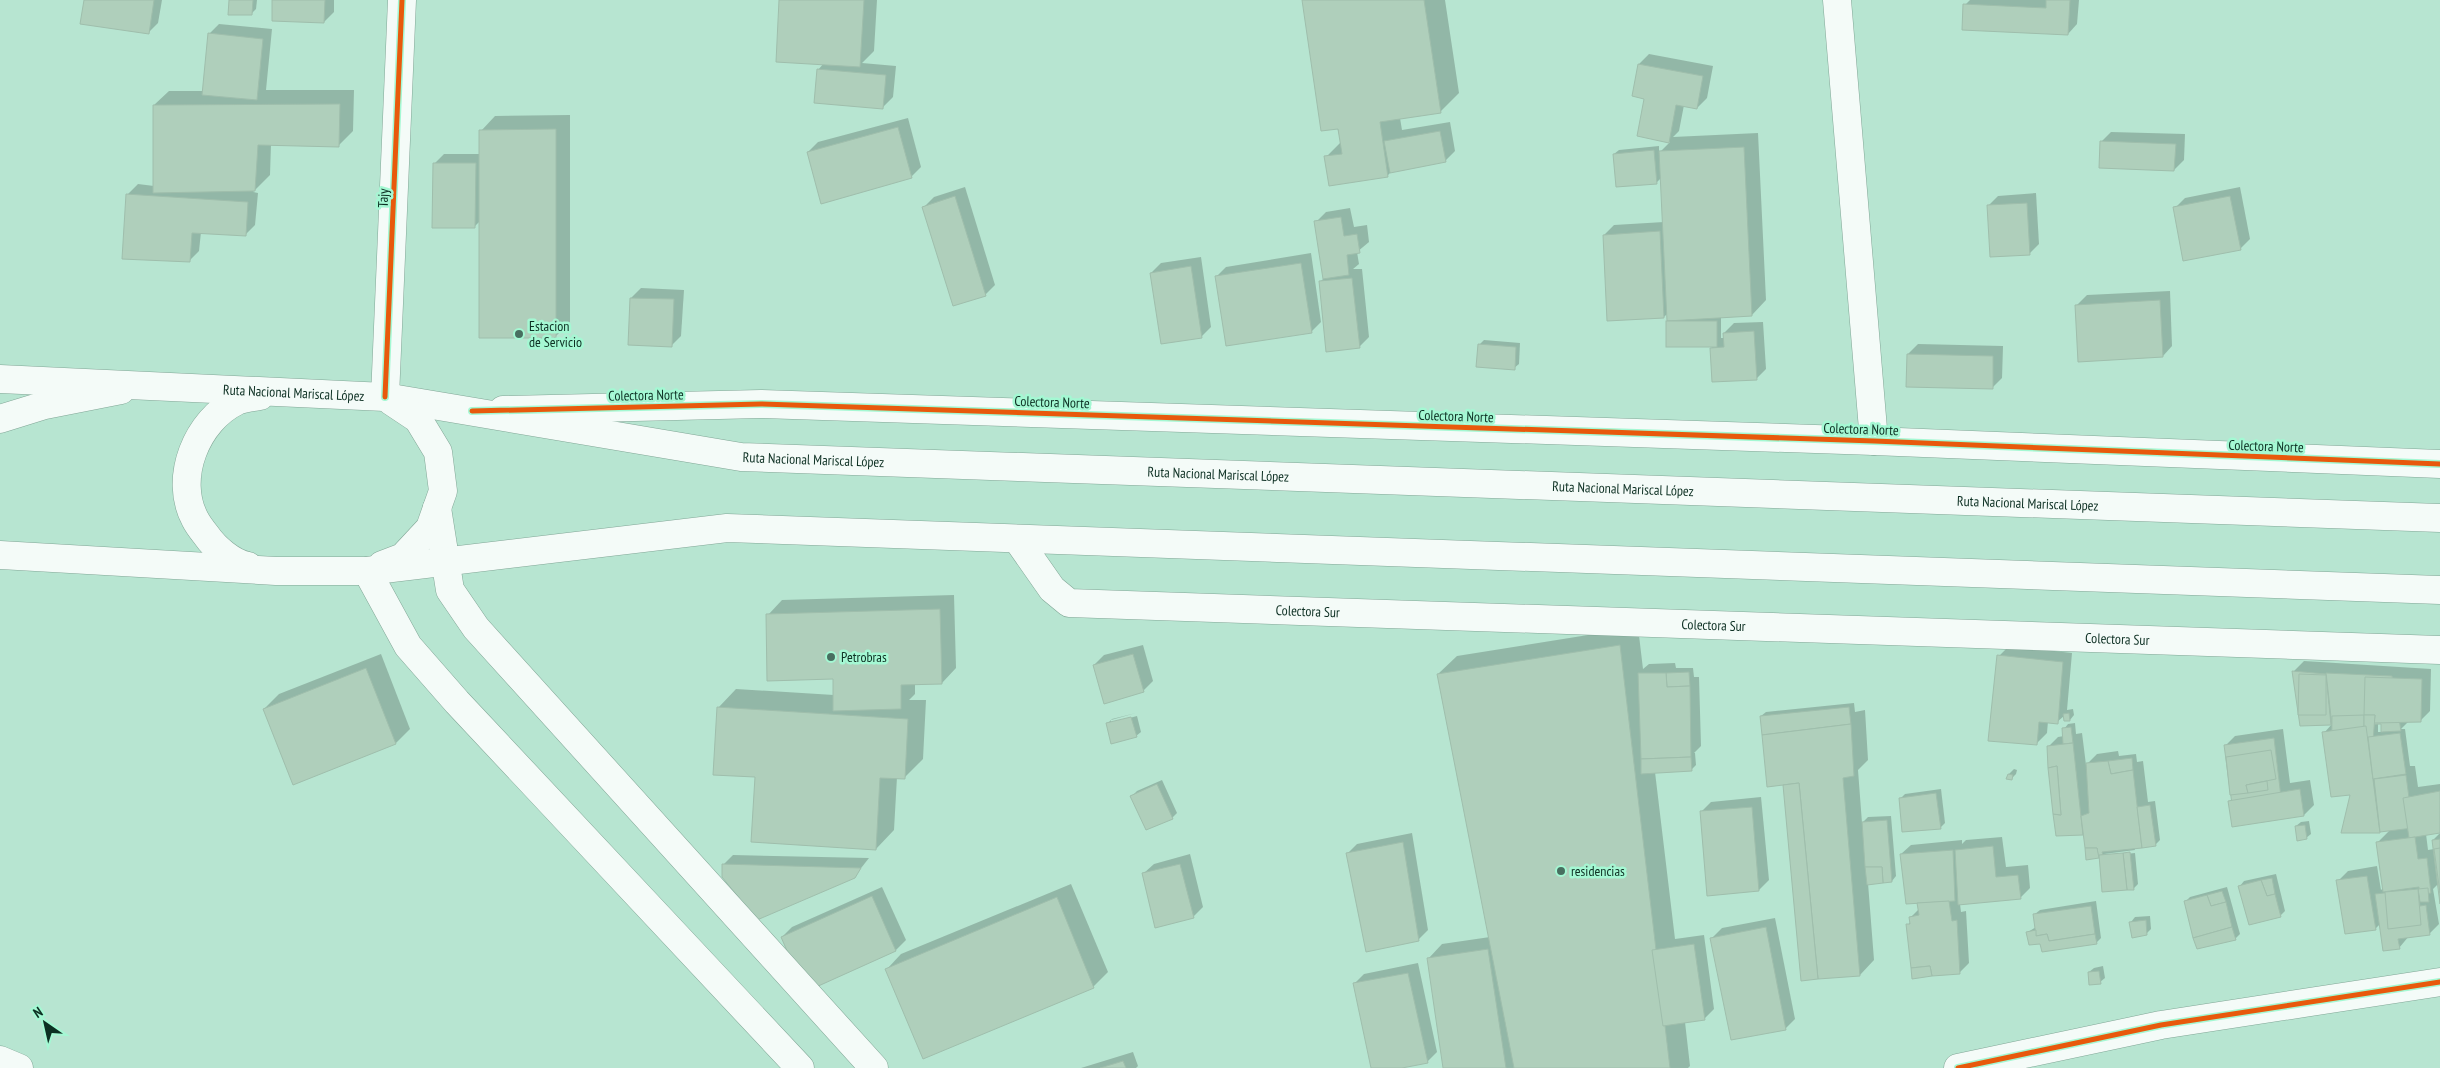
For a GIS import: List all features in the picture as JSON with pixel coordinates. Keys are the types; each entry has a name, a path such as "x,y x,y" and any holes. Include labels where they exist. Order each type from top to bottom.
{"main road":[{"name":"Tajy","path":"386,397 402,0"},
{"path":"1836,0 1874,441"},
{"name":"Ruta Nacional Mariscal López","path":"0,379 386,397 742,457 2440,518"},
{"path":"0,419 44,404 144,385"},
{"path":"271,393 238,401 210,422 192,451 186,484 194,518 214,546 242,565 276,571"},
{"path":"367,571 403,557 430,528 443,491 438,452 418,419 386,397"},
{"name":"Colectora Norte","path":"472,411 761,404 1874,441 2440,464"},
{"path":"437,508 450,590 476,628 874,1068"},
{"path":"0,555 276,571 367,571 727,528 2440,590"},
{"name":"Colectora Sur","path":"1017,538 1052,589 1069,603 2440,650"},
{"path":"367,571 408,646 457,702 800,1068"},
{"path":"1958,1068 2161,1025 2440,982"},
{"path":"0,1060 19,1068"}],"building":[{"path":"84,0 154,0 149,34 80,24"},
{"path":"229,0 253,0 252,15 228,15"},
{"path":"272,0 325,0 324,23 272,21"},
{"path":"779,0 864,0 860,67 776,62"},
{"path":"1302,0 1424,0 1441,113 1380,122 1388,177 1329,186 1324,156 1342,154 1338,129 1321,131"},
{"path":"2046,0 2070,0 2068,35 1962,30 1963,4 2046,8"},
{"path":"208,33 263,39 257,100 202,95"},
{"path":"1638,64 1703,76 1697,109 1676,105 1669,143 1637,136 1644,99 1632,96"},
{"path":"817,69 886,75 883,109 814,103"},
{"path":"340,104 339,147 258,145 255,191 153,193 153,105"},
{"path":"898,127 912,178 821,204 807,152"},
{"path":"556,129 556,338 479,338 479,130"},
{"path":"1440,131 1446,162 1390,173 1384,141"},
{"path":"2100,141 2176,144 2174,171 2099,168"},
{"path":"1744,147 1752,316 1667,321 1659,151"},
{"path":"1654,150 1657,184 1616,187 1613,154"},
{"path":"433,163 476,163 475,228 432,228"},
{"path":"126,194 248,202 246,236 192,233 190,262 122,259"},
{"path":"955,196 986,296 953,306 922,207"},
{"path":"2230,196 2241,250 2183,261 2173,207"},
{"path":"2027,203 2030,255 1990,257 1987,205"},
{"path":"1341,217 1344,236 1357,234 1360,253 1347,255 1349,275 1323,279 1314,221"},
{"path":"1660,231 1664,318 1607,321 1603,235"},
{"path":"1301,263 1312,333 1226,346 1215,276"},
{"path":"1191,266 1202,338 1161,344 1150,273"},
{"path":"1352,278 1360,348 1326,352 1319,281"},
{"path":"630,298 674,299 672,347 628,345"},
{"path":"2160,300 2163,357 2078,362 2075,305"},
{"path":"1666,321 1717,321 1717,347 1666,347"},
{"path":"1754,331 1757,380 1712,382 1710,348 1724,347 1723,333"},
{"path":"1478,344 1516,347 1515,370 1476,367"},
{"path":"1907,354 1993,356 1993,389 1906,387"},
{"path":"940,609 942,684 901,685 901,709 833,711 833,679 767,681 766,614"},
{"name":"residencias","path":"1620,645 1670,1068 1514,1068 1437,674"},
{"path":"1133,654 1144,692 1104,704 1093,665"},
{"path":"1997,655 2063,662 2058,724 2039,722 2037,745 1988,741"},
{"path":"366,668 396,744 293,785 263,709"},
{"path":"2292,671 2326,674 2331,725 2300,726"},
{"path":"1689,672 1690,686 1667,687 1666,673"},
{"path":"1638,673 1666,673 1667,687 1690,686 1691,757 1641,759"},
{"path":"2326,673 2392,676 2401,731 2381,732 2381,724 2332,726"},
{"path":"2299,674 2326,675 2326,715 2298,715"},
{"path":"2365,677 2422,679 2421,722 2374,723 2375,715 2364,715"},
{"path":"717,707 908,719 905,779 880,778 876,850 751,842 755,777 713,775"},
{"path":"1849,707 1851,724 1762,735 1760,716"},
{"path":"2069,713 2070,721 2064,721 2063,714"},
{"path":"2364,715 2364,741 2373,742 2372,787 2331,787 2332,716"},
{"path":"2364,715 2375,715 2373,742 2364,741"},
{"path":"1131,717 1137,737 1111,744 1106,723"},
{"path":"1851,724 1854,776 1843,778 1860,976 1818,979 1799,783 1767,787 1762,735"},
{"path":"2366,726 2380,833 2341,833 2350,795 2331,797 2322,732"},
{"path":"2071,727 2073,743 2063,744 2062,728"},
{"path":"2400,733 2406,774 2373,779 2368,737"},
{"path":"2274,738 2281,797 2232,804 2224,745"},
{"path":"2073,743 2083,835 2056,836 2053,814 2061,815 2057,766 2048,768 2047,746"},
{"path":"2271,750 2276,779 2246,785 2248,793 2230,795 2226,757"},
{"path":"1691,757 1692,771 1641,774 1641,759"},
{"path":"2132,758 2133,770 2111,774 2108,761"},
{"path":"2108,761 2111,774 2133,770 2142,848 2102,852 2103,855 2098,856 2097,848 2085,848 2081,816 2089,813 2086,763"},
{"path":"2057,766 2061,815 2053,814 2048,768"},
{"path":"2008,774 2013,775 2012,780 2006,779"},
{"path":"2406,775 2413,828 2380,832 2374,779"},
{"path":"2267,781 2268,790 2248,793 2246,785"},
{"path":"1799,783 1818,979 1801,981 1783,785"},
{"path":"1157,784 1173,819 1146,830 1130,796"},
{"path":"2300,789 2304,816 2232,827 2228,801"},
{"path":"2440,791 2440,833 2409,838 2403,798"},
{"path":"1936,793 1941,829 1902,832 1899,798"},
{"path":"2150,805 2156,846 2142,848 2137,807"},
{"path":"1752,807 1759,891 1707,896 1700,811"},
{"path":"1887,820 1892,882 1883,883 1882,867 1865,867 1862,822"},
{"path":"2305,825 2307,839 2297,841 2295,826"},
{"path":"2415,837 2418,859 2427,858 2431,893 2419,895 2419,887 2383,892 2376,842"},
{"path":"2440,839 2440,904 2432,840"},
{"path":"1403,842 1419,941 1366,952 1346,853"},
{"path":"1993,846 1996,877 2018,875 2021,899 1958,905 1955,850"},
{"path":"2085,848 2097,848 2099,858 2086,860"},
{"path":"2440,848 2440,893 2434,849"},
{"path":"1953,850 1955,901 1906,904 1900,854"},
{"path":"2130,852 2134,890 2127,890 2123,853"},
{"path":"2123,853 2127,890 2102,892 2099,855"},
{"path":"722,864 861,868 855,878 757,920 722,877"},
{"path":"1180,864 1194,918 1155,928 1142,873"},
{"path":"1865,867 1882,867 1883,883 1867,885"},
{"path":"2367,876 2376,930 2345,934 2336,880"},
{"path":"2272,878 2275,894 2267,896 2261,880"},
{"path":"2261,880 2267,896 2275,894 2281,917 2249,925 2238,886"},
{"path":"2428,888 2429,902 2420,902 2418,889"},
{"path":"2418,889 2420,906 2426,905 2430,935 2398,939 2400,949 2383,951 2375,894"},
{"path":"2418,889 2421,925 2388,929 2385,892"},
{"path":"2222,891 2226,902 2211,906 2207,895"},
{"path":"2207,895 2211,906 2226,902 2232,927 2193,938 2184,901"},
{"path":"872,896 896,951 805,992 781,937"},
{"path":"1057,897 1094,988 923,1059 885,969"},
{"path":"1949,901 1952,921 1957,920 1960,974 1932,976 1930,966 1911,968 1906,924 1910,924 1909,917 1919,915 1917,903"},
{"path":"2091,906 2095,934 2049,941 2047,934 2036,936 2033,914"},
{"path":"2146,920 2147,935 2132,938 2129,922"},
{"path":"1766,927 1786,1030 1731,1040 1710,938"},
{"path":"2232,927 2236,940 2197,949 2193,938"},
{"path":"2036,930 2036,936 2047,934 2049,941 2095,934 2097,944 2042,952 2040,944 2029,945 2026,932"},
{"path":"1694,944 1705,1020 1663,1026 1652,950"},
{"path":"1488,949 1506,1068 1443,1068 1427,958"},
{"path":"1930,966 1932,976 1912,979 1911,968"},
{"path":"2099,971 2101,984 2089,985 2088,972"},
{"path":"1408,973 1428,1063 1402,1068 1371,1068 1353,983"},
{"path":"1123,1061 1126,1068 1100,1068"}],"cycle path":[{"path":"385,397 402,0"},
{"path":"472,411 761,404 1874,441 2440,464"},
{"path":"1958,1068 2161,1025 2440,982"}],"place":[{"name":"Estacion de Servicio","path":"519,334"},
{"name":"Petrobras","path":"831,657"},
{"name":"residencias","path":"1561,871"}]}
